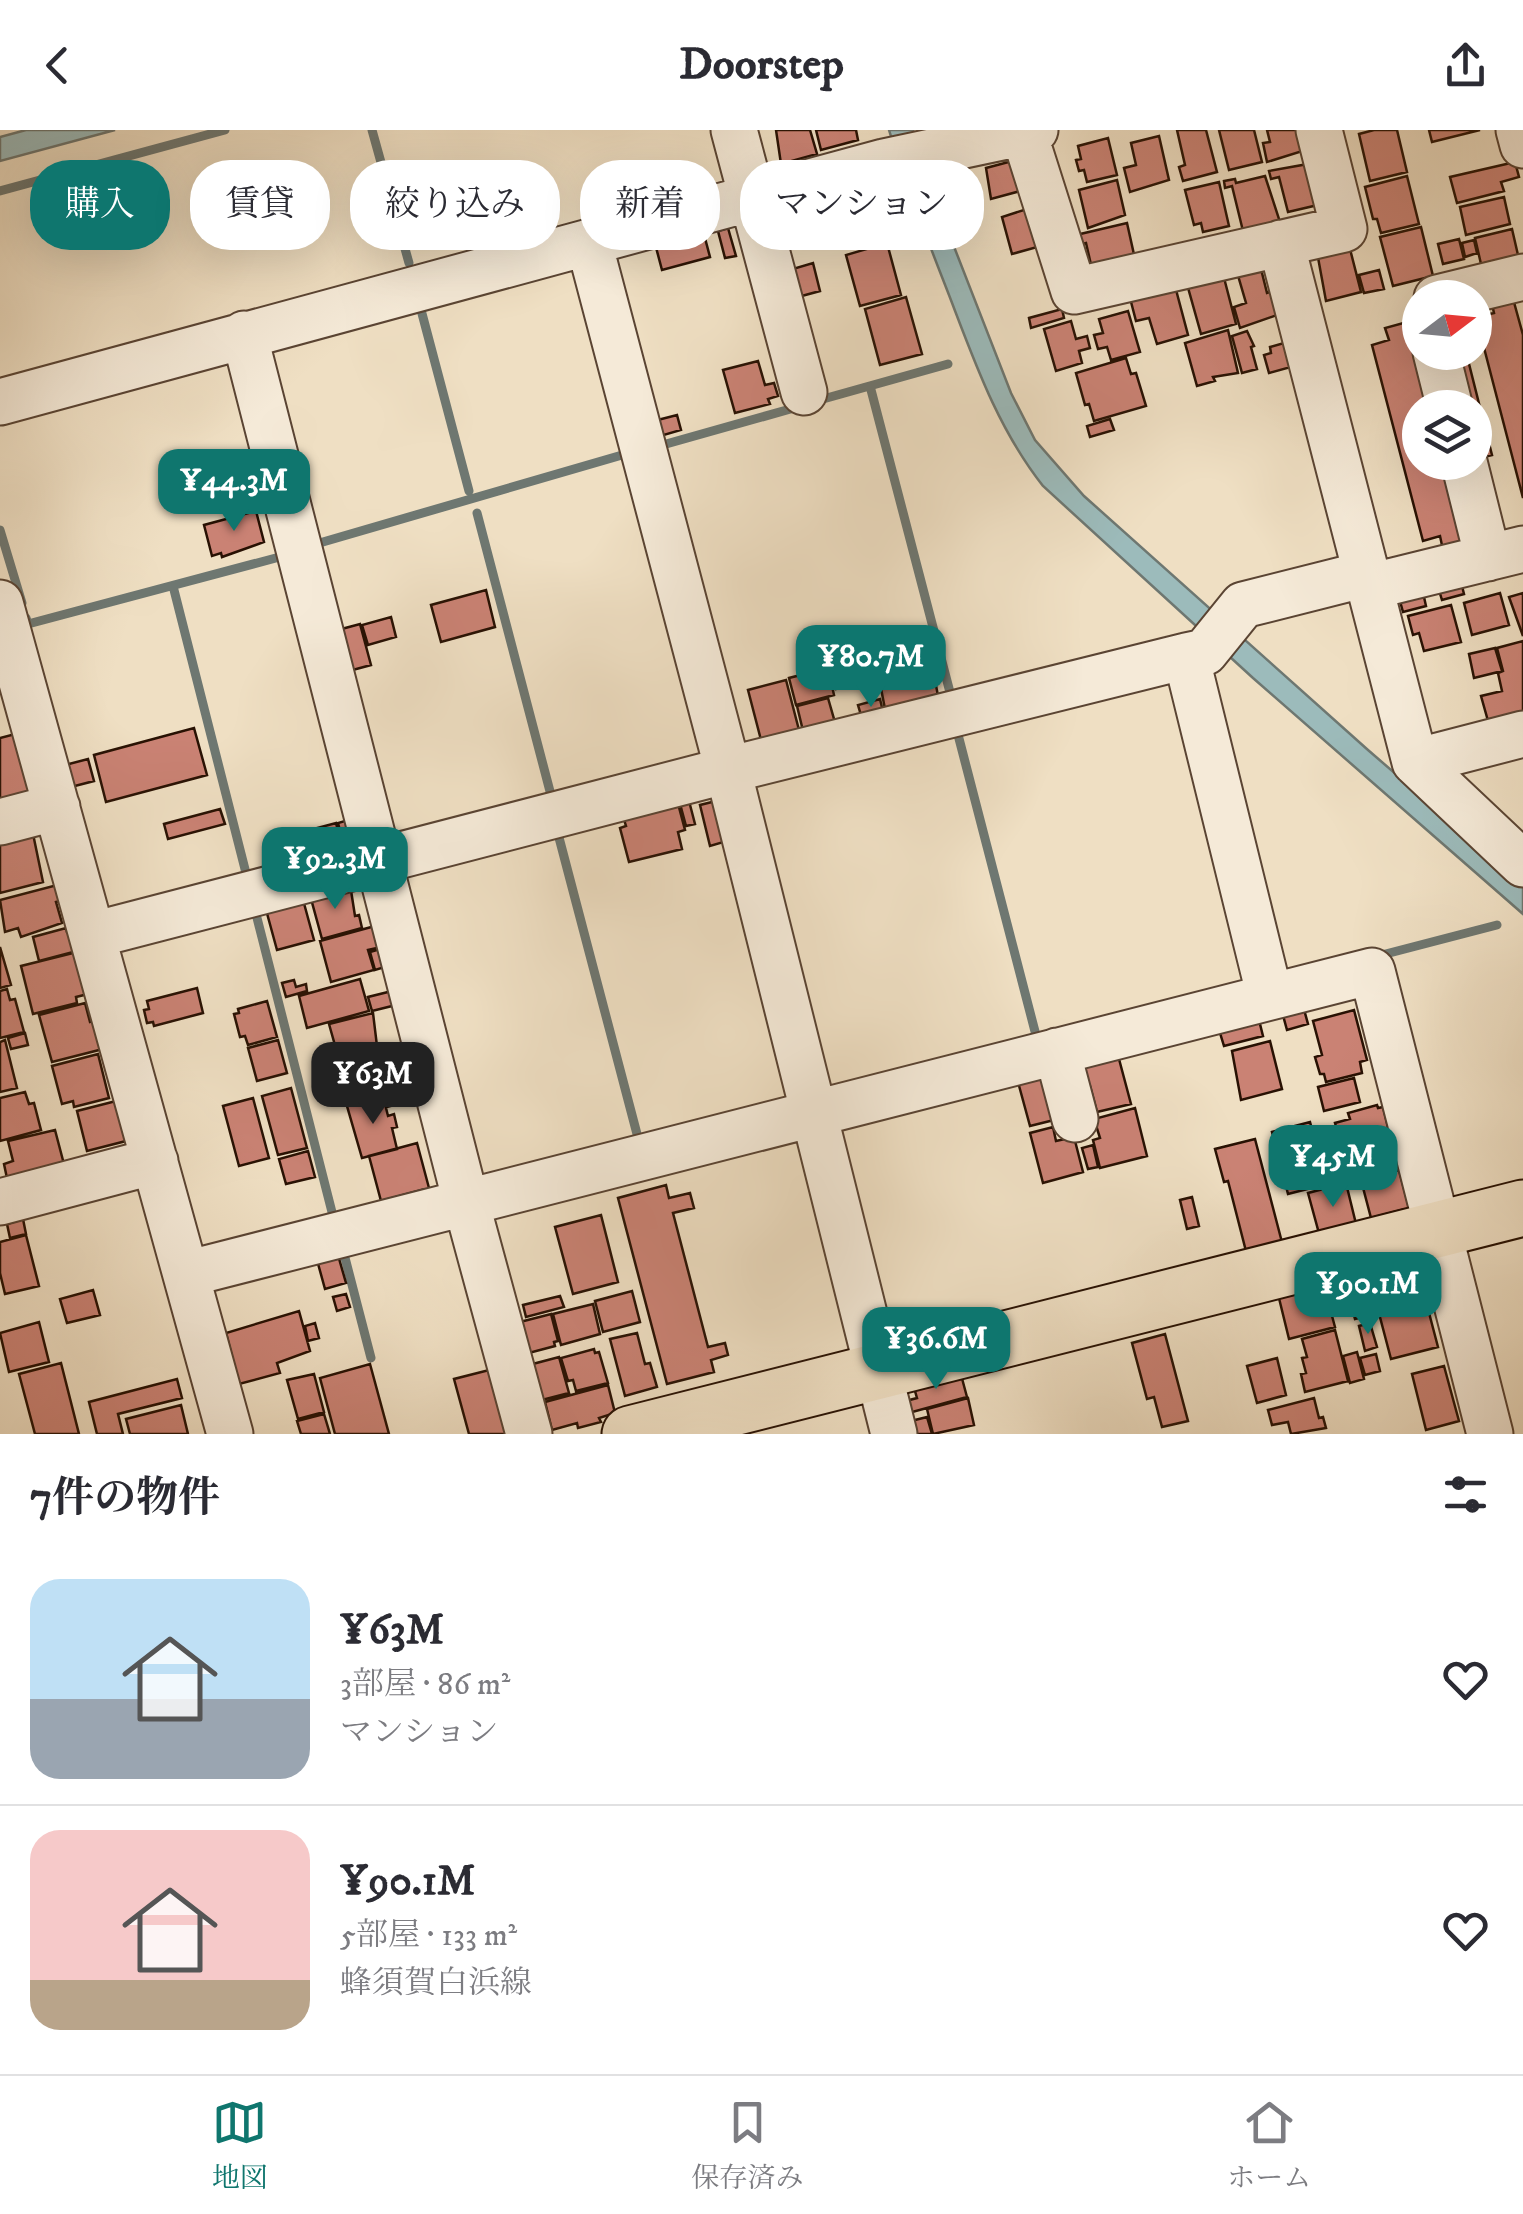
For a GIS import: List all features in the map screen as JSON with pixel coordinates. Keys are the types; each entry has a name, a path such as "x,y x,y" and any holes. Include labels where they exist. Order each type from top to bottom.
{"main road":[{"path":"630,1434 1523,1208"}],"street":[{"path":"734,130 742,160"},
{"path":"894,160 1027,131 1074,290 1344,229 1320,130"},
{"path":"1519,130 1523,146"},
{"path":"1280,243 1415,762 1523,864"},
{"path":"0,402 580,245"},
{"path":"590,250 728,770 894,1434"},
{"path":"766,250 804,392"},
{"path":"1492,283 1523,277"},
{"path":"244,334 529,1434"},
{"path":"92,934 1196,654 1243,606 1506,553 1472,480"},
{"path":"0,603 230,1434"},
{"path":"1196,654 1270,996"},
{"path":"1415,762 1523,734"},
{"path":"0,822 58,807"},
{"path":"186,1274 1372,971 1490,1434"},
{"path":"1057,1051 1075,1119"},
{"path":"0,1202 155,1161"}],"water":[{"path":"26,130 115,130 0,161 0,137"},
{"path":"889,130 913,130 922,160 899,160"},
{"path":"931,250 955,250 1011,393 1035,440 1084,496 1523,884 1523,914 1253,678 1043,486 1013,442 978,370"}],"building":[{"path":"776,130 810,130 817,154 780,160"},
{"path":"816,130 856,130 858,140 821,150"},
{"path":"1177,130 1206,130 1217,172 1183,181 1179,167 1185,165"},
{"path":"1219,130 1254,130 1262,162 1229,170"},
{"path":"1267,130 1304,130 1309,149 1267,162 1263,143 1270,142"},
{"path":"1397,130 1407,172 1370,181 1359,134"},
{"path":"1429,130 1480,130 1432,142"},
{"path":"1159,136 1169,180 1130,192 1124,168 1136,165 1131,143"},
{"path":"1108,138 1117,175 1087,182 1076,160 1081,159 1078,146"},
{"path":"1016,160 1024,190 991,199 986,168"},
{"path":"1515,162 1519,177 1501,182 1504,191 1457,203 1450,177"},
{"path":"1308,164 1322,204 1288,212 1279,177 1271,179 1269,171"},
{"path":"1265,176 1280,222 1243,231 1232,186 1225,188 1224,181 1235,179 1236,183"},
{"path":"1407,176 1419,224 1381,233 1365,187"},
{"path":"1117,180 1125,215 1088,228 1079,190"},
{"path":"1219,182 1229,226 1203,232 1201,223 1194,225 1185,190"},
{"path":"1504,197 1510,224 1466,235 1460,207"},
{"path":"1027,209 1041,246 1012,254 1002,217"},
{"path":"1127,223 1135,259 1092,269 1086,243 1078,245 1076,235"},
{"path":"1421,227 1433,276 1402,280 1402,284 1393,286 1380,237"},
{"path":"728,228 736,256 725,258 720,230"},
{"path":"1512,229 1518,255 1481,264 1475,238"},
{"path":"1459,239 1464,259 1443,264 1438,244"},
{"path":"1474,240 1477,253 1465,257 1462,243"},
{"path":"1350,249 1361,292 1326,301 1317,252"},
{"path":"657,250 708,250 710,257 662,270"},
{"path":"889,250 901,295 860,306 846,255"},
{"path":"813,263 820,291 787,300 779,273"},
{"path":"1260,265 1267,293 1274,291 1280,314 1240,328 1234,307 1246,303 1237,272"},
{"path":"1379,270 1384,289 1364,293 1359,275"},
{"path":"1223,274 1236,324 1201,334 1187,284"},
{"path":"1175,286 1188,335 1157,344 1149,318 1136,321 1130,298"},
{"path":"1512,295 1523,335 1523,498 1490,370 1492,300"},
{"path":"906,297 922,354 880,365 865,309"},
{"path":"1062,309 1064,318 1031,328 1029,318"},
{"path":"1128,311 1140,352 1111,360 1107,347 1098,349 1094,335 1103,333 1099,319"},
{"path":"1071,321 1076,339 1087,336 1090,348 1079,351 1082,363 1056,371 1044,329"},
{"path":"1402,323 1402,370 1419,370 1424,390 1402,390 1402,460 1372,345 1389,340 1385,328"},
{"path":"1228,330 1238,373 1213,377 1215,381 1197,386 1185,343"},
{"path":"1247,331 1257,369 1242,373 1232,336"},
{"path":"1284,343 1291,367 1269,373 1264,355 1271,353 1270,347"},
{"path":"1126,358 1131,374 1136,373 1146,406 1094,421 1076,373"},
{"path":"758,361 765,385 774,383 778,396 768,399 770,404 735,413 723,370"},
{"path":"1454,370 1471,370 1476,390 1459,390"},
{"path":"677,415 681,430 650,439 646,423"},
{"path":"1110,419 1114,430 1090,437 1087,426"},
{"path":"1407,480 1448,480 1464,544 1443,550 1440,536 1423,541"},
{"path":"256,511 264,542 222,557 221,553 212,556 204,525"},
{"path":"1461,582 1464,594 1442,600 1438,587"},
{"path":"1422,588 1426,606 1403,612 1398,594"},
{"path":"486,590 495,627 441,642 431,605"},
{"path":"1500,593 1509,625 1472,635 1464,603"},
{"path":"1523,593 1523,636 1509,597"},
{"path":"1451,605 1461,642 1424,651 1419,633 1413,635 1408,616"},
{"path":"391,617 396,637 368,645 362,625"},
{"path":"360,624 371,665 349,671 338,630"},
{"path":"1523,641 1523,720 1490,728 1481,696 1502,691 1498,673 1503,671 1497,648"},
{"path":"928,644 939,701 886,714 875,658"},
{"path":"1495,648 1502,671 1474,678 1469,654"},
{"path":"855,661 861,683 836,689 831,668"},
{"path":"828,668 834,695 796,705 789,678"},
{"path":"786,680 799,730 761,740 748,690"},
{"path":"828,698 836,726 804,735 797,706"},
{"path":"880,699 884,716 863,722 858,705"},
{"path":"194,728 207,775 106,802 94,755"},
{"path":"19,733 31,791 0,799 0,738"},
{"path":"88,759 94,781 71,787 65,765"},
{"path":"676,796 685,830 678,832 682,849 629,862 620,828 626,826 621,810"},
{"path":"688,797 695,824 686,826 679,800"},
{"path":"724,799 734,839 710,846 700,805"},
{"path":"220,809 225,824 168,839 164,824"},
{"path":"355,818 362,842 344,846 338,823"},
{"path":"336,823 343,850 289,871 280,838"},
{"path":"32,829 43,882 0,893 0,838"},
{"path":"61,884 65,900 56,902 62,923 21,937 18,928 5,932 0,900"},
{"path":"350,884 355,916 359,915 362,928 322,939 310,895"},
{"path":"302,896 314,940 277,950 265,906"},
{"path":"375,926 386,946 368,950 374,970 331,982 320,941"},
{"path":"66,928 67,932 72,931 77,951 39,961 33,937"},
{"path":"390,946 395,964 375,970 370,952"},
{"path":"0,947 11,985 0,988"},
{"path":"77,952 88,994 76,997 77,1003 33,1014 21,966"},
{"path":"360,979 369,1011 307,1028 299,996"},
{"path":"294,980 296,987 306,984 307,991 286,997 282,983"},
{"path":"197,988 203,1013 154,1026 153,1022 147,1023 147,1001"},
{"path":"7,989 10,1000 15,999 24,1032 0,1038 0,991"},
{"path":"400,989 404,1003 372,1011 368,997"},
{"path":"267,1001 277,1037 248,1045 245,1036 240,1037 234,1014 239,1013 238,1009"},
{"path":"1302,1002 1308,1024 1287,1030 1281,1008"},
{"path":"85,1003 90,1022 96,1020 103,1049 52,1062 39,1015"},
{"path":"1354,1010 1367,1060 1360,1062 1362,1073 1326,1082 1315,1057 1322,1055 1313,1021"},
{"path":"1257,1012 1263,1036 1224,1046 1217,1023"},
{"path":"373,1013 377,1046 338,1056 329,1024"},
{"path":"25,1033 28,1045 11,1049 8,1038"},
{"path":"5,1040 17,1088 0,1092 0,1042"},
{"path":"278,1040 287,1073 257,1081 248,1048"},
{"path":"1270,1041 1282,1089 1241,1100 1232,1051"},
{"path":"98,1054 109,1098 74,1107 73,1101 62,1104 52,1066"},
{"path":"1119,1059 1131,1104 1097,1112 1090,1086 1081,1089 1075,1066"},
{"path":"413,1072 416,1085 389,1092 385,1080"},
{"path":"1046,1075 1058,1119 1030,1126 1018,1082"},
{"path":"1354,1078 1360,1102 1324,1111 1318,1087"},
{"path":"291,1088 307,1148 278,1155 262,1096"},
{"path":"407,1090 409,1101 387,1107 384,1096"},
{"path":"25,1092 29,1104 34,1103 41,1130 0,1141 0,1098"},
{"path":"383,1096 388,1116 394,1114 397,1127 392,1128 397,1149 362,1158 347,1106"},
{"path":"253,1098 269,1158 239,1166 223,1106"},
{"path":"116,1101 126,1141 87,1151 77,1111"},
{"path":"1383,1107 1392,1143 1387,1144 1391,1159 1374,1163 1375,1172 1344,1176 1338,1152 1343,1151 1335,1123 1350,1119 1348,1113"},
{"path":"1135,1108 1147,1156 1100,1168 1093,1140 1100,1138 1094,1119"},
{"path":"1310,1122 1327,1184 1288,1194 1272,1132"},
{"path":"1053,1127 1056,1141 1074,1137 1083,1172 1043,1183 1030,1133"},
{"path":"55,1130 65,1168 8,1183 4,1164 13,1161 8,1141"},
{"path":"1255,1139 1284,1250 1248,1259 1228,1181 1224,1182 1215,1149"},
{"path":"417,1143 429,1188 381,1201 369,1156"},
{"path":"1093,1145 1098,1167 1088,1169 1082,1148"},
{"path":"308,1151 315,1177 286,1184 279,1159"},
{"path":"1338,1167 1342,1182 1331,1184 1327,1170"},
{"path":"1399,1170 1409,1208 1371,1218 1361,1180"},
{"path":"1346,1183 1357,1228 1320,1237 1308,1193"},
{"path":"666,1185 669,1198 690,1193 694,1208 673,1213 708,1347 725,1343 728,1355 711,1360 714,1372 667,1384 618,1198"},
{"path":"1192,1197 1199,1226 1187,1229 1180,1200"},
{"path":"601,1215 618,1282 573,1294 555,1227"},
{"path":"23,1219 26,1234 10,1238 7,1224"},
{"path":"26,1235 39,1286 5,1294 0,1242"},
{"path":"338,1255 346,1283 325,1289 317,1260"},
{"path":"1322,1279 1335,1327 1289,1339 1277,1290"},
{"path":"1373,1285 1376,1299 1364,1302 1361,1288"},
{"path":"1359,1289 1367,1316 1355,1319 1348,1292"},
{"path":"93,1290 100,1315 67,1323 60,1299"},
{"path":"1423,1290 1438,1347 1391,1359 1376,1302"},
{"path":"632,1291 640,1322 603,1332 595,1301"},
{"path":"346,1294 350,1307 337,1311 333,1297"},
{"path":"560,1296 564,1307 526,1317 523,1305"},
{"path":"593,1304 600,1334 561,1345 553,1314"},
{"path":"299,1311 310,1351 277,1363 280,1373 239,1384 226,1333"},
{"path":"551,1314 558,1341 555,1346 525,1354 520,1322"},
{"path":"39,1322 49,1362 9,1372 0,1333"},
{"path":"315,1323 319,1338 308,1341 305,1326"},
{"path":"1370,1323 1377,1347 1365,1351 1359,1326"},
{"path":"1335,1330 1348,1381 1305,1392 1301,1374 1306,1373 1302,1358 1307,1357 1302,1339"},
{"path":"637,1333 645,1364 650,1363 657,1387 625,1396 610,1339"},
{"path":"1165,1334 1188,1421 1162,1427 1154,1397 1147,1399 1132,1343"},
{"path":"594,1349 599,1352 608,1383 576,1391 573,1380 568,1381 561,1358"},
{"path":"1357,1352 1364,1379 1350,1383 1343,1356"},
{"path":"1376,1354 1380,1371 1365,1375 1360,1358"},
{"path":"559,1357 569,1393 538,1401 529,1365"},
{"path":"1277,1358 1286,1395 1257,1403 1247,1366"},
{"path":"61,1363 79,1434 35,1434 19,1374"},
{"path":"370,1364 389,1434 335,1434 320,1378"},
{"path":"1444,1366 1459,1421 1426,1430 1412,1374"},
{"path":"497,1368 510,1434 469,1434 454,1379"},
{"path":"960,1371 967,1397 905,1414 902,1402 917,1398 913,1384"},
{"path":"314,1374 324,1412 298,1419 287,1380"},
{"path":"177,1379 182,1398 118,1414 123,1434 97,1434 89,1402"},
{"path":"608,1385 615,1413 599,1418 601,1422 552,1430 545,1402"},
{"path":"968,1398 974,1425 933,1434 927,1409"},
{"path":"1314,1398 1326,1428 1291,1434 1288,1422 1272,1425 1268,1410"},
{"path":"181,1405 188,1434 130,1434 126,1419"},
{"path":"324,1414 330,1434 301,1434 297,1421"},
{"path":"927,1417 932,1434 910,1434 907,1422"}],"waterway":[{"path":"0,191 225,130"},
{"path":"372,130 409,263"},
{"path":"420,306 469,491"},
{"path":"816,401 948,364"},
{"path":"870,386 952,700"},
{"path":"659,446 801,406"},
{"path":"316,544 629,453"},
{"path":"477,513 552,799"},
{"path":"0,530 22,603"},
{"path":"26,618 28,624 287,555"},
{"path":"173,586 248,881"},
{"path":"956,727 1038,1043"},
{"path":"557,830 637,1134"},
{"path":"255,910 337,1220"},
{"path":"1374,957 1497,925"},
{"path":"343,1250 371,1358"}]}
